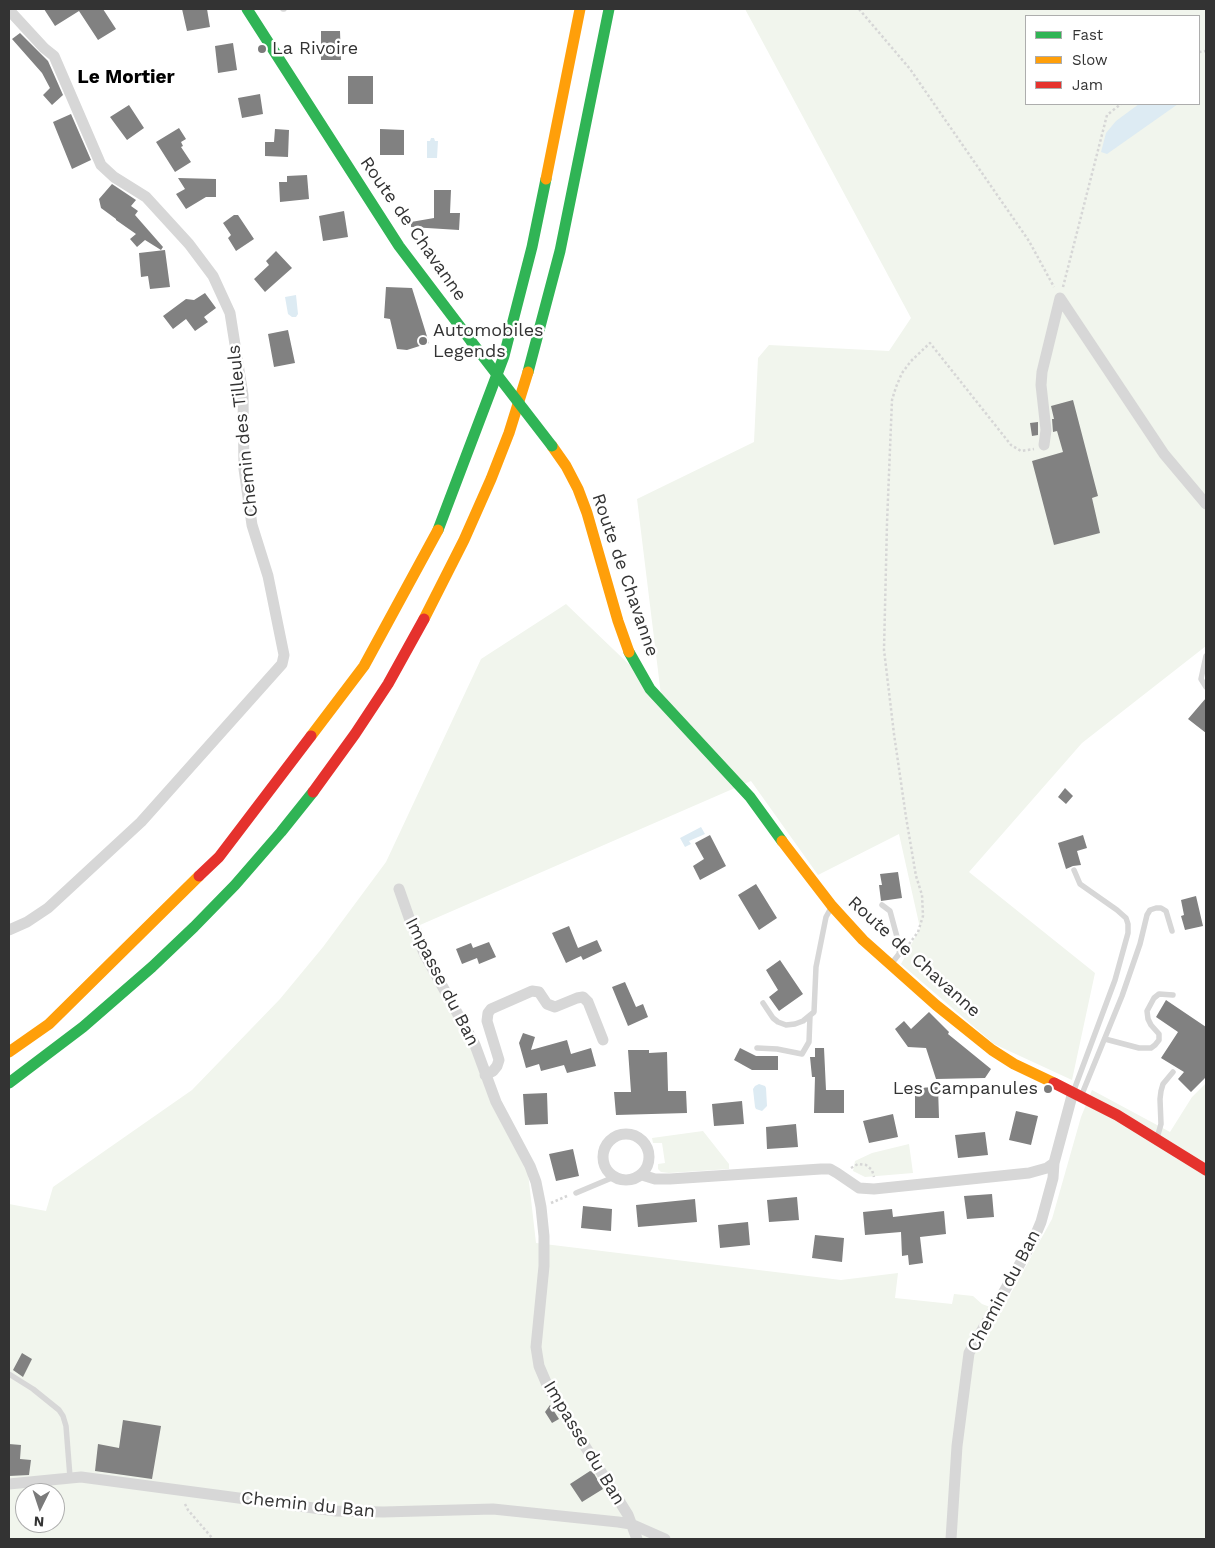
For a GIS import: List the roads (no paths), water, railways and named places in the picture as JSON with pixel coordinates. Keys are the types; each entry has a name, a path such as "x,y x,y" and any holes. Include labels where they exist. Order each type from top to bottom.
{"main road":[{"name":"Route de Chavanne","path":"246,9 399,246 566,466 578,489 587,513 618,621 629,651 650,689 750,797 832,906 863,940 936,1005 992,1050 1014,1064 1077,1094 1157,1138 1206,1170"},
{"path":"9,1052 48,1024 220,857 369,658 438,531 504,356 532,247 580,9"},
{"path":"9,1084 83,1027 152,967 235,885 281,832 344,749 388,684 414,639 456,558 487,488 509,432 526,380 560,251 609,9"}],"street":[{"name":"Chemin des Tilleuls","path":"9,10 44,48 54,56 101,165 114,177 146,197 183,237 213,276 230,313 243,396 244,469 252,525 268,576 284,655 282,664 141,822 48,908 9,930"},
{"path":"1044,445 1046,430 1041,384 1042,372 1060,298 1164,454 1206,504"},
{"name":"Impasse du Ban","path":"399,889 425,955 475,1046 496,1102 530,1166 536,1182 544,1236 544,1266 536,1347 539,1366 548,1388 608,1486 622,1505 637,1539"},
{"name":"Impasse du Ban","path":"485,1075 493,1071 499,1060 487,1020 488,1013 491,1009 532,991 539,992 547,1004 555,1007 583,997 588,1002 603,1040"},
{"name":"Chemin du Ban","path":"951,1539 957,1446 969,1353 1033,1241 1041,1222 1053,1178 1054,1163 1077,1094"},
{"path":"620,1135 635,1136 642,1140 649,1154 649,1161 642,1175 628,1180 614,1177 608,1172 603,1158 607,1144 613,1138 620,1135"},
{"path":"642,1175 655,1179 670,1179 821,1168 830,1169 859,1188 876,1189 1029,1173 1047,1168 1054,1163"},
{"name":"Chemin du Ban","path":"9,1484 80,1477 336,1511 383,1512 493,1509 632,1524 665,1539"}],"lane":[{"path":"1206,656 1201,679 1206,687"},
{"path":"1074,870 1080,884 1117,910 1126,918 1128,924 1128,933 1115,980 1077,1094"},
{"path":"882,905 890,911 900,948 899,954 890,964"},
{"path":"763,1003 773,1018 786,1025 795,1024 814,1012 815,978 827,912 832,906"},
{"path":"1077,1094 1105,1039 1140,944 1150,910 1162,908 1166,912 1172,931"},
{"path":"1105,1039 1139,1048 1150,1048 1156,1045 1159,1040 1159,1034 1151,1025 1147,1011 1154,998 1159,994 1172,995"},
{"path":"757,1048 777,1049 802,1054 809,1042 810,1016"},
{"path":"1157,1138 1161,1124 1161,1091 1163,1084 1173,1072"},
{"path":"576,1193 614,1177"},
{"path":"9,1374 33,1389 59,1410 63,1416 66,1426 70,1477"}],"place":[{"name":"La Rivoire","path":"262,49"},
{"name":"Automobiles Legends","path":"423,341"},
{"name":"Les Campanules","path":"1048,1089"}],"district":[{"name":"Le Mortier","path":"126,77"}]}
